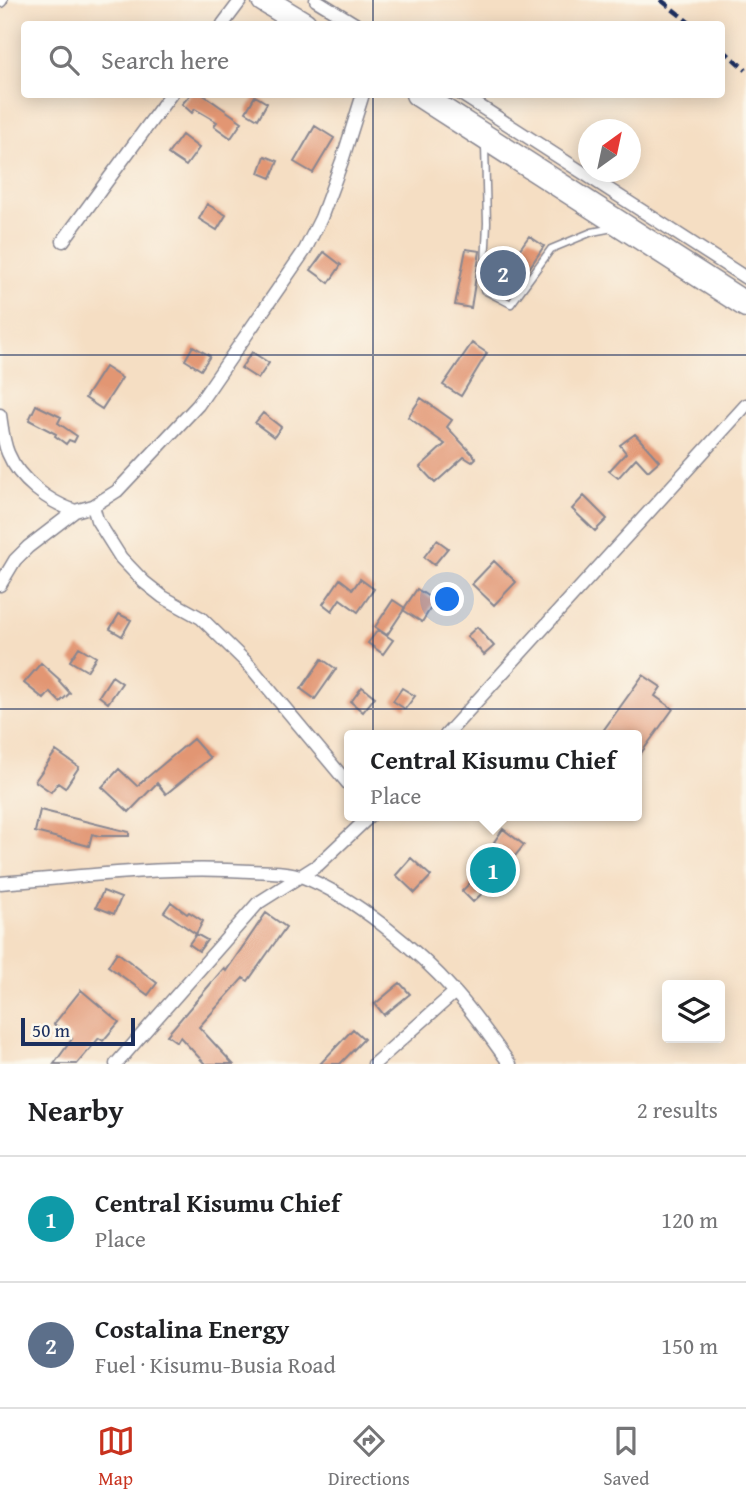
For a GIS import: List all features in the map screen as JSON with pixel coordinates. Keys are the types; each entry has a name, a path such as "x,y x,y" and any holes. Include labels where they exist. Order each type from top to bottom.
{"highway":[{"path":"264,0 299,21"},
{"path":"424,98 746,305"}],"street":[{"path":"225,21 241,0"},
{"path":"316,0 350,21"},
{"path":"63,241 168,98"},
{"path":"0,585 21,553 75,511 93,506 117,491 198,405 304,250 321,218 362,98"},
{"path":"467,98 746,278"},
{"path":"451,730 746,405"},
{"path":"0,415 9,454 16,467 52,501 75,511"},
{"path":"93,506 97,520 129,566 163,597 201,618 249,665 344,780"},
{"path":"116,1064 258,903 274,891 302,877 338,848 365,821"},
{"path":"0,883 155,870 236,870 302,877 342,896 394,935 455,992 510,1064"},
{"path":"374,1064 455,992"}],"lane":[{"path":"484,137 487,223 484,290 511,304 551,249 592,232 623,226"}],"building":[{"path":"187,98 208,98 242,122 231,138 214,126 217,122 195,109 192,113 182,104"},
{"path":"254,98 267,103 258,119 246,112"},
{"path":"315,126 334,138 313,173 294,162"},
{"path":"182,135 199,148 186,166 168,154"},
{"path":"265,156 278,161 271,178 259,173"},
{"path":"207,204 226,215 217,230 199,219"},
{"path":"529,236 544,246 514,291 498,280"},
{"path":"466,249 480,251 471,308 455,305"},
{"path":"324,252 341,265 329,283 311,270"},
{"path":"472,343 487,353 461,396 443,385"},
{"path":"193,346 210,356 201,370 185,360"},
{"path":"252,352 269,363 258,379 241,368"},
{"path":"105,367 122,378 102,409 85,398"},
{"path":"421,398 452,420 447,427 476,458 472,462 464,457 435,483 420,467 445,444 408,417"},
{"path":"36,405 61,417 58,423 77,436 74,442 69,440 66,444 55,436 56,434 29,420"},
{"path":"263,413 281,427 274,437 255,423"},
{"path":"635,434 659,461 648,471 636,458 618,478 609,471 626,453 620,445"},
{"path":"584,496 607,519 595,531 572,509"},
{"path":"437,540 448,548 434,565 424,557"},
{"path":"494,561 516,582 494,605 472,584"},
{"path":"340,579 353,589 360,579 374,589 358,612 340,599 332,611 323,604"},
{"path":"417,589 435,601 422,622 403,610"},
{"path":"393,600 405,608 387,635 375,627"},
{"path":"119,614 131,620 122,636 110,629"},
{"path":"477,627 494,646 484,655 467,636"},
{"path":"378,630 393,640 383,654 368,643"},
{"path":"79,647 96,657 87,671 70,661"},
{"path":"322,659 336,669 315,699 301,689"},
{"path":"41,663 70,693 60,702 50,692 44,699 24,683"},
{"path":"643,675 661,687 655,696 673,709 642,752 642,730 604,730"},
{"path":"112,676 122,683 108,703 99,696"},
{"path":"362,687 375,697 363,712 351,702"},
{"path":"402,688 415,696 405,709 393,701"},
{"path":"193,739 210,758 166,794 157,783 129,812 102,787 119,769 137,786"},
{"path":"56,751 79,767 65,788 58,783 51,792 35,781"},
{"path":"40,810 129,832 129,836 92,834 89,846 35,832"},
{"path":"503,829 524,845 493,883 473,902 462,891 495,858 493,857 501,847 494,842"},
{"path":"411,858 431,876 415,893 396,875"},
{"path":"103,891 121,898 114,914 96,907"},
{"path":"171,902 187,914 189,912 203,921 196,934 164,912"},
{"path":"266,913 286,927 248,981 243,978 199,1027 233,1064 205,1064 180,1037 177,1042 167,1035 224,968 226,971"},
{"path":"196,934 207,940 199,951 189,944"},
{"path":"117,952 157,983 148,995 108,966"},
{"path":"400,983 410,994 384,1015 375,1004"},
{"path":"81,990 119,1022 103,1041 99,1038 77,1064 54,1064 72,1039 54,1024"},
{"path":"353,1029 364,1039 340,1064 320,1064"}],"railway":[{"path":"661,0 687,21"},
{"path":"725,52 746,70"}],"place":[{"name":"Costalina Energy","path":"503,273"},
{"name":"Central Kisumu Chief","path":"493,870"}]}
